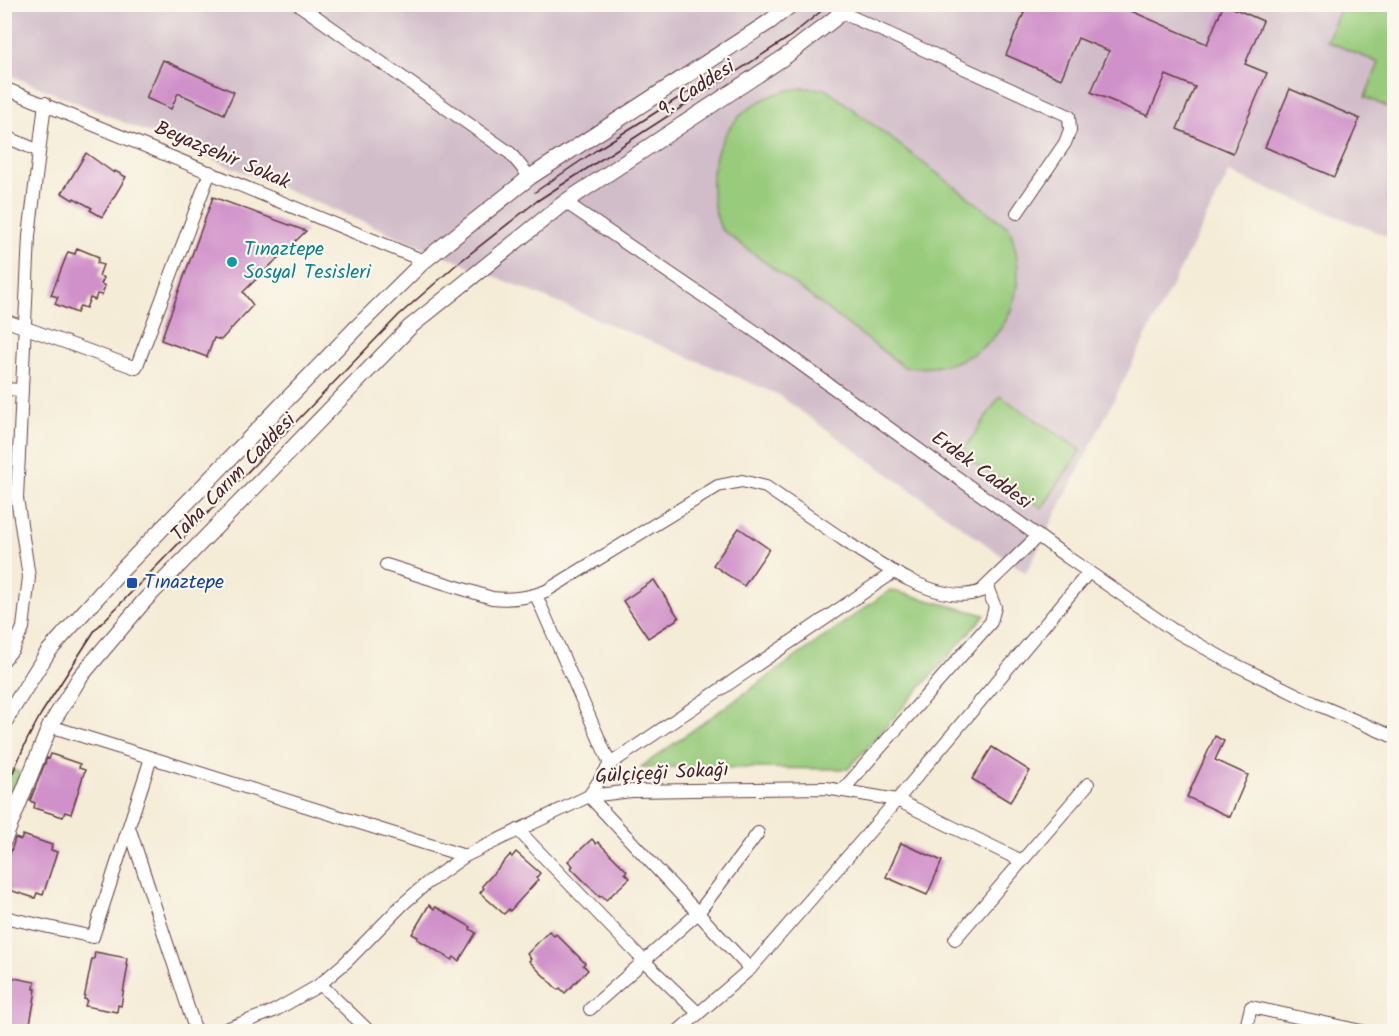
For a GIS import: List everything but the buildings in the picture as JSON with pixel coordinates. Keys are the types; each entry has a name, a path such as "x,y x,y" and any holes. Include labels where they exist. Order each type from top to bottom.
{"main road":[{"name":"9. Caddesi","path":"530,177 769,22 792,4"},
{"name":"9. Caddesi","path":"565,202 786,56 844,8"},
{"name":"Taha Carım Caddesi","path":"5,720 48,652 120,572 424,261 530,177"},
{"name":"Taha Carım Caddesi","path":"4,840 50,726 80,677 145,600 410,327 565,202"}],"street":[{"path":"298,4 510,153 530,177"},
{"path":"844,8 1069,116 1070,130 1065,143 1017,213"},
{"name":"Beyazşehir Sokak","path":"4,88 424,261"},
{"path":"4,660 13,649 23,628 29,577 17,498 29,236 45,103"},
{"path":"4,136 39,152"},
{"path":"4,320 136,368 210,172"},
{"name":"Erdek Caddesi","path":"565,202 753,329 1038,536 1173,630 1218,656 1344,717 1395,737"},
{"path":"4,388 22,390"},
{"path":"386,565 492,598 516,599 536,595 718,486 734,482 750,482 766,487 894,572 924,586 958,594 975,594 987,587 1038,536"},
{"path":"750,969 589,796 610,764 894,572"},
{"path":"677,1032 750,969 897,800 1089,572"},
{"path":"842,791 991,622 995,607 987,587"},
{"path":"536,595 610,764"},
{"path":"50,726 465,856"},
{"path":"4,917 93,937 151,758"},
{"path":"955,939 1088,784"},
{"name":"Gülçiçeği Sokağı","path":"218,1032 274,1011 320,984 346,962 403,904 427,883 465,856 589,796 644,791 822,788 842,791 897,800 1022,861"},
{"path":"129,827 196,1032"},
{"path":"518,830 644,961 698,1013"},
{"path":"590,1010 698,913 758,833"},
{"path":"320,984 370,1032"},
{"path":"1245,1032 1251,1007 1366,1032"}],"shaded area":[{"path":"4,5 1394,5 1394,239 1229,173 1026,573 777,394 5,73"}],"green space":[{"path":"1342,5 1394,6 1394,110 1365,97 1379,63 1327,41"},
{"path":"802,88 826,89 1009,228 1017,257 1017,284 1011,309 1000,330 982,348 960,360 934,367 904,367 721,229 714,204 712,180 716,157 724,137 737,119 755,104 776,94"},
{"path":"1000,396 1081,450 1042,508 961,454"},
{"path":"890,590 985,615 848,769 641,767"},
{"path":"7,767 20,773 5,812 5,774"}],"tram line":[{"path":"4,793 41,714 95,630 399,315 457,264 537,201 788,38 830,4"},
{"path":"535,192 721,71"}],"place":[{"name":"Tınaztepe Sosyal Tesisleri","path":"232,262"},
{"name":"Tınaztepe","path":"132,583"}]}
